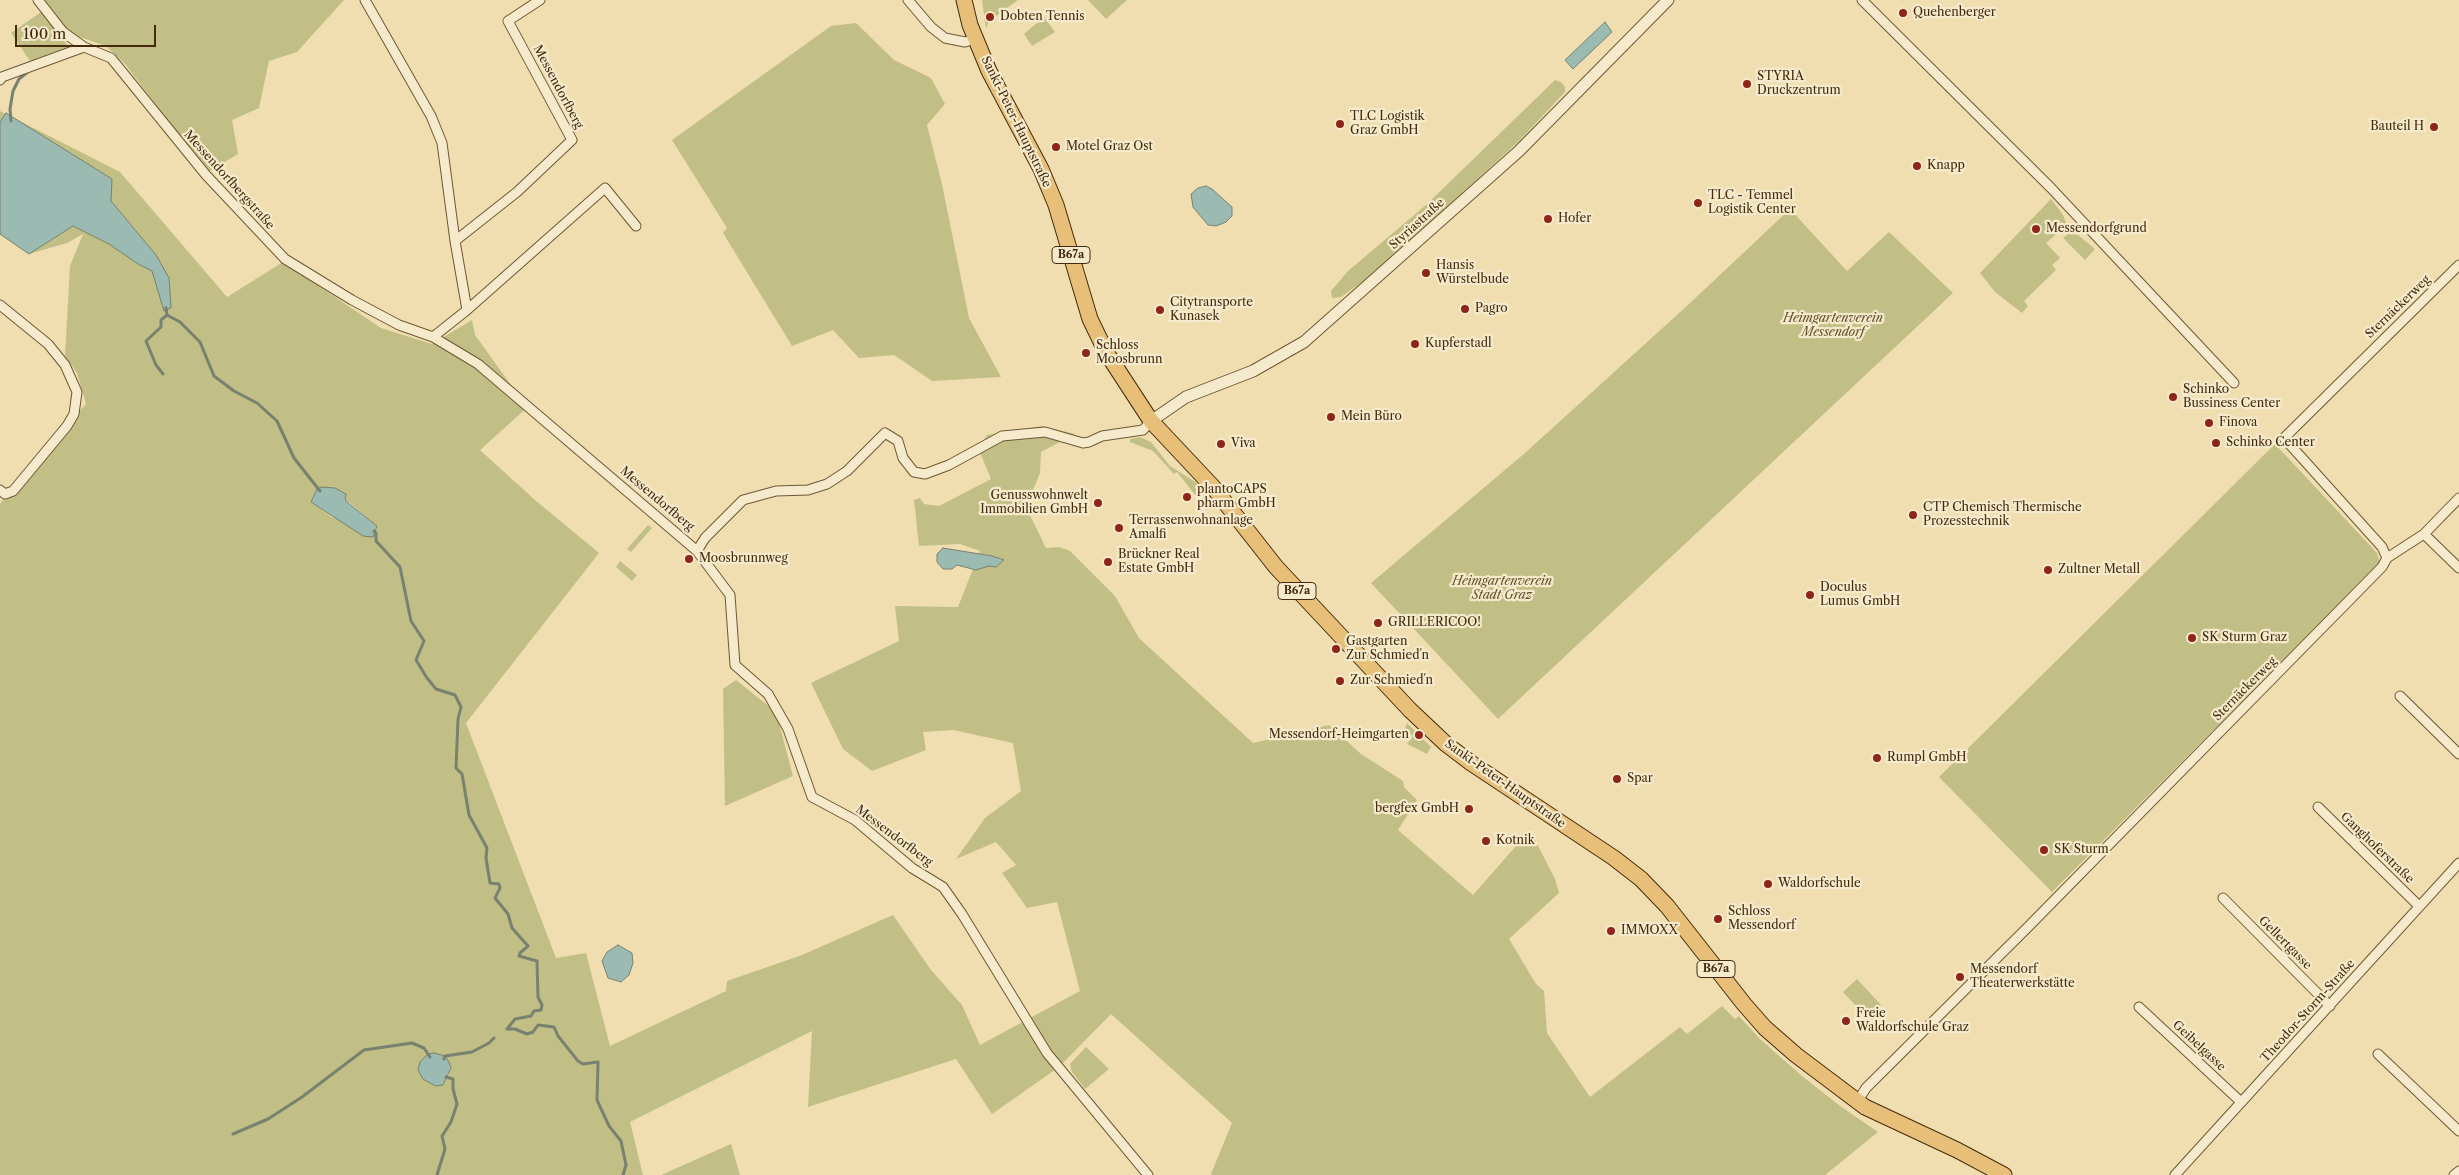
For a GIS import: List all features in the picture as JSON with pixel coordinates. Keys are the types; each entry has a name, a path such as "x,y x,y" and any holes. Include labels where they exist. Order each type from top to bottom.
{"main road":[{"name":"Sankt-Peter-Hauptstraße","path":"964,0 975,39 989,71 1045,178 1056,205 1090,320 1106,352 1152,421 1213,487 1276,567 1410,710 1471,763 1614,858 1641,879 1668,906 1736,995 1765,1028 1856,1102 2004,1175"}],"street":[{"name":"Messendorfbergstraße","path":"38,0 63,32 84,47 111,58 237,211 285,259 399,325 434,337"},
{"path":"365,0 431,116 442,143 455,241 467,310"},
{"name":"Messendorfberg","path":"455,241 517,192 572,140 508,21 540,0"},
{"path":"908,0 931,27 945,38 965,42 975,39"},
{"name":"Styriastraße","path":"1152,421 1186,396 1253,371 1304,342 1519,151 1668,0"},
{"path":"1862,0 2038,173 2234,382"},
{"path":"1,77 84,47"},
{"path":"434,337 605,188 636,226"},
{"name":"Sternäckerweg","path":"1856,1102 1866,1088 2028,927 2378,572 2387,558 2379,544 2284,438 2459,265"},
{"path":"0,305 48,344 65,365 78,392 74,414 67,426 10,494 0,490"},
{"name":"Messendorfberg","path":"434,337 478,364 698,551 730,595 735,665 768,694 788,729 812,797 855,820 912,868 943,887 962,914 1047,1053 1148,1175"},
{"path":"698,551 705,538 743,500 776,492 808,490 827,484 847,471 885,433 898,441 903,458 914,472 925,474 949,465 1002,436 1045,432 1083,443 1102,436 1143,430 1152,421"},
{"path":"2387,558 2424,534 2459,498"},
{"path":"2424,534 2459,568"},
{"path":"2400,696 2459,754"},
{"name":"Ganghoferstraße","path":"2318,807 2419,906"},
{"name":"Theodor-Storm-Straße","path":"2175,1175 2459,863"},
{"name":"Gellertgasse","path":"2223,898 2330,1006"},
{"name":"Geibelgasse","path":"2139,1007 2241,1102"},
{"path":"2378,1054 2459,1131"},
{"path":"2454,1175 2459,1170"}],"green space":[{"path":"41,0 344,0 297,52 269,61 259,108 232,120 238,154 210,171 172,126 125,64 106,46 71,34"},
{"name":"Dobten Tennis","path":"982,0 1018,0 989,21 986,29"},
{"path":"1088,0 1127,0 1106,19"},
{"path":"41,12 69,47 30,61 11,33"},
{"path":"1044,17 1055,32 1032,46 1024,34"},
{"path":"856,23 894,60 931,78 945,104 927,125 942,184 969,318 1001,377 932,381 894,355 859,358 833,330 792,346 723,233 727,228 672,140 831,26"},
{"path":"1555,80 1561,82 1565,87 1565,92 1520,140 1375,273 1341,297 1332,298 1331,291 1348,271 1426,205"},
{"path":"0,111 120,172 227,297 283,262 381,328 432,344 472,320 475,335 516,392 531,404 480,450 535,500 599,553 466,723 556,958 586,953 610,1046 726,991 727,981 802,955 893,915 931,970 962,1005 980,1045 1080,991 1057,902 1027,908 1002,873 1016,865 996,842 956,859 985,818 1021,791 1013,743 953,730 923,732 926,750 872,771 843,749 811,683 899,641 895,606 958,607 980,551 960,544 919,546 914,500 920,498 924,504 939,506 991,479 979,450 987,435 1042,426 1075,434 1041,452 1040,473 1026,507 1046,548 1059,547 1070,551 1115,596 1139,638 1253,743 1329,725 1361,754 1403,781 1404,787 1417,800 1398,830 1473,895 1530,830 1555,879 1559,893 1509,939 1536,984 1544,991 1547,1033 1590,1097 1680,1027 1687,1034 1722,1006 1735,1019 1739,1016 1760,1039 1802,1076 1840,1106 1878,1132 1825,1175 1212,1175 1232,1123 1111,1014 1059,1067 992,1114 956,1059 808,1107 812,1031 630,1122 643,1175 0,1175 0,504 9,490 86,404 77,373 65,356 70,266 83,234 67,243 29,254 0,234","holes":["317,489 345,499 377,526 363,536 349,524 332,517 311,502","428,1054 439,1054 451,1068 448,1077 436,1086 428,1082"]},
{"path":"2051,199 2063,215 2067,225 2046,243 2060,258 2052,265 2056,270 2024,301 2028,306 2022,313 1995,292 1980,273"},
{"name":"Heimgartenverein Stadt Graz","path":"1790,209 1847,271 1889,232 1953,293 1498,719 1371,583 1525,453"},
{"path":"2068,234 2078,235 2095,249 2085,260 2063,238"},
{"path":"1140,437 1151,442 1170,466 1197,483 1217,504 1207,510 1177,472 1174,474 1153,451 1130,442 1130,439"},
{"name":"SK Sturm Graz","path":"2275,444 2377,553 2380,563 2052,892 1939,777"},
{"path":"648,525 652,528 631,552 627,549"},
{"path":"620,561 637,575 632,581 616,567"},
{"path":"736,680 776,712 793,776 725,806 723,689"},
{"path":"1407,723 1416,732 1414,734 1419,739 1421,737 1431,747 1427,754 1407,744 1413,736 1405,728"},
{"path":"1857,979 1881,1005 1867,1018 1843,992"},
{"path":"1086,1047 1109,1069 1085,1089 1072,1072 1070,1064"},
{"path":"731,1144 740,1175 661,1175"}],"water":[{"path":"1605,22 1612,32 1573,69 1565,60"},
{"path":"6,113 112,179 111,201 156,255 169,278 171,308 164,311 152,271 138,264 109,244 73,226 29,254 0,234 0,122"},
{"path":"1206,186 1232,207 1232,216 1226,222 1216,226 1208,225 1193,207 1191,194 1198,188"},
{"path":"322,487 335,488 346,494 345,499 348,503 377,526 373,537 363,536 311,502 317,489"},
{"path":"943,548 992,556 1004,560 996,567 989,566 976,570 957,565 952,569 943,569 937,562 937,554"},
{"path":"618,945 632,953 633,963 629,975 621,982 608,978 602,961 607,952"},
{"path":"434,1053 445,1056 451,1068 443,1085 436,1086 423,1079 418,1070 420,1062 428,1054"}],"waterway":[{"path":"11,121 10,109 13,91 19,79 29,71"},
{"path":"166,308 167,315 180,322 200,342 214,376 234,391 257,403 277,421 294,458 320,491"},
{"path":"163,374 156,365 146,341 161,327 161,320 167,315"},
{"path":"374,531 376,533 376,541 400,567 411,621 424,641 416,660 436,689 455,695 461,707 458,719 456,768 462,774 469,815 487,848 486,858 490,883 499,884 500,888 495,898 508,914 512,928 528,946 519,956 537,961 538,997 542,1005 541,1010 534,1011 531,1016 515,1019 507,1029 515,1029 527,1034 533,1032 538,1025 554,1027 558,1036 578,1061 583,1064 598,1062 597,1100 609,1126 621,1141 626,1165 623,1175"},
{"path":"444,1059 445,1056 472,1052 489,1043 494,1038"},
{"path":"233,1134 268,1119 302,1097 364,1050 412,1043 424,1048 430,1057"},
{"path":"437,1175 445,1149 442,1136 451,1122 457,1104 453,1089 453,1079 446,1077"}],"place":[{"name":"Quehenberger","path":"1903,13"},
{"name":"Dobten Tennis","path":"990,17"},
{"name":"STYRIA Druckzentrum","path":"1747,84"},
{"name":"TLC Logistik Graz GmbH","path":"1340,124"},
{"name":"Bauteil H","path":"2434,127"},
{"name":"Motel Graz Ost","path":"1056,147"},
{"name":"Knapp","path":"1917,166"},
{"name":"TLC - Temmel Logistik Center","path":"1698,203"},
{"name":"Hofer","path":"1548,219"},
{"name":"Messendorfgrund","path":"2036,229"},
{"name":"Hansis Würstelbude","path":"1426,273"},
{"name":"Pagro","path":"1465,309"},
{"name":"Citytransporte Kunasek","path":"1160,310"},
{"name":"Kupferstadl","path":"1415,344"},
{"name":"Schloss Moosbrunn","path":"1086,353"},
{"name":"Schinko Bussiness Center","path":"2173,397"},
{"name":"Mein Büro","path":"1331,417"},
{"name":"Finova","path":"2209,423"},
{"name":"Schinko Center","path":"2216,443"},
{"name":"Viva","path":"1221,444"},
{"name":"plantoCAPS pharm GmbH","path":"1187,497"},
{"name":"Genusswohnwelt Immobilien GmbH","path":"1098,503"},
{"name":"CTP Chemisch Thermische Prozesstechnik","path":"1913,515"},
{"name":"Terrassenwohnanlage Amalfi","path":"1119,528"},
{"name":"Moosbrunnweg","path":"689,559"},
{"name":"Brückner Real Estate GmbH","path":"1108,562"},
{"name":"Zultner Metall","path":"2048,570"},
{"name":"Doculus Lumus GmbH","path":"1810,595"},
{"name":"GRILLERICOO!","path":"1378,623"},
{"name":"SK Sturm Graz","path":"2192,638"},
{"name":"Gastgarten Zur Schmied´n","path":"1336,649"},
{"name":"Zur Schmied´n","path":"1340,681"},
{"name":"Messendorf-Heimgarten","path":"1419,735"},
{"name":"Rumpl GmbH","path":"1877,758"},
{"name":"Spar","path":"1617,779"},
{"name":"bergfex GmbH","path":"1469,809"},
{"name":"Kotnik","path":"1486,841"},
{"name":"SK Sturm","path":"2044,850"},
{"name":"Waldorfschule","path":"1768,884"},
{"name":"Schloss Messendorf","path":"1718,919"},
{"name":"IMMOXX","path":"1611,931"},
{"name":"Messendorf Theaterwerkstätte","path":"1960,977"},
{"name":"Freie Waldorfschule Graz","path":"1846,1021"}],"park label":[{"name":"Heimgartenverein Messendorf","path":"1833,326"}]}
